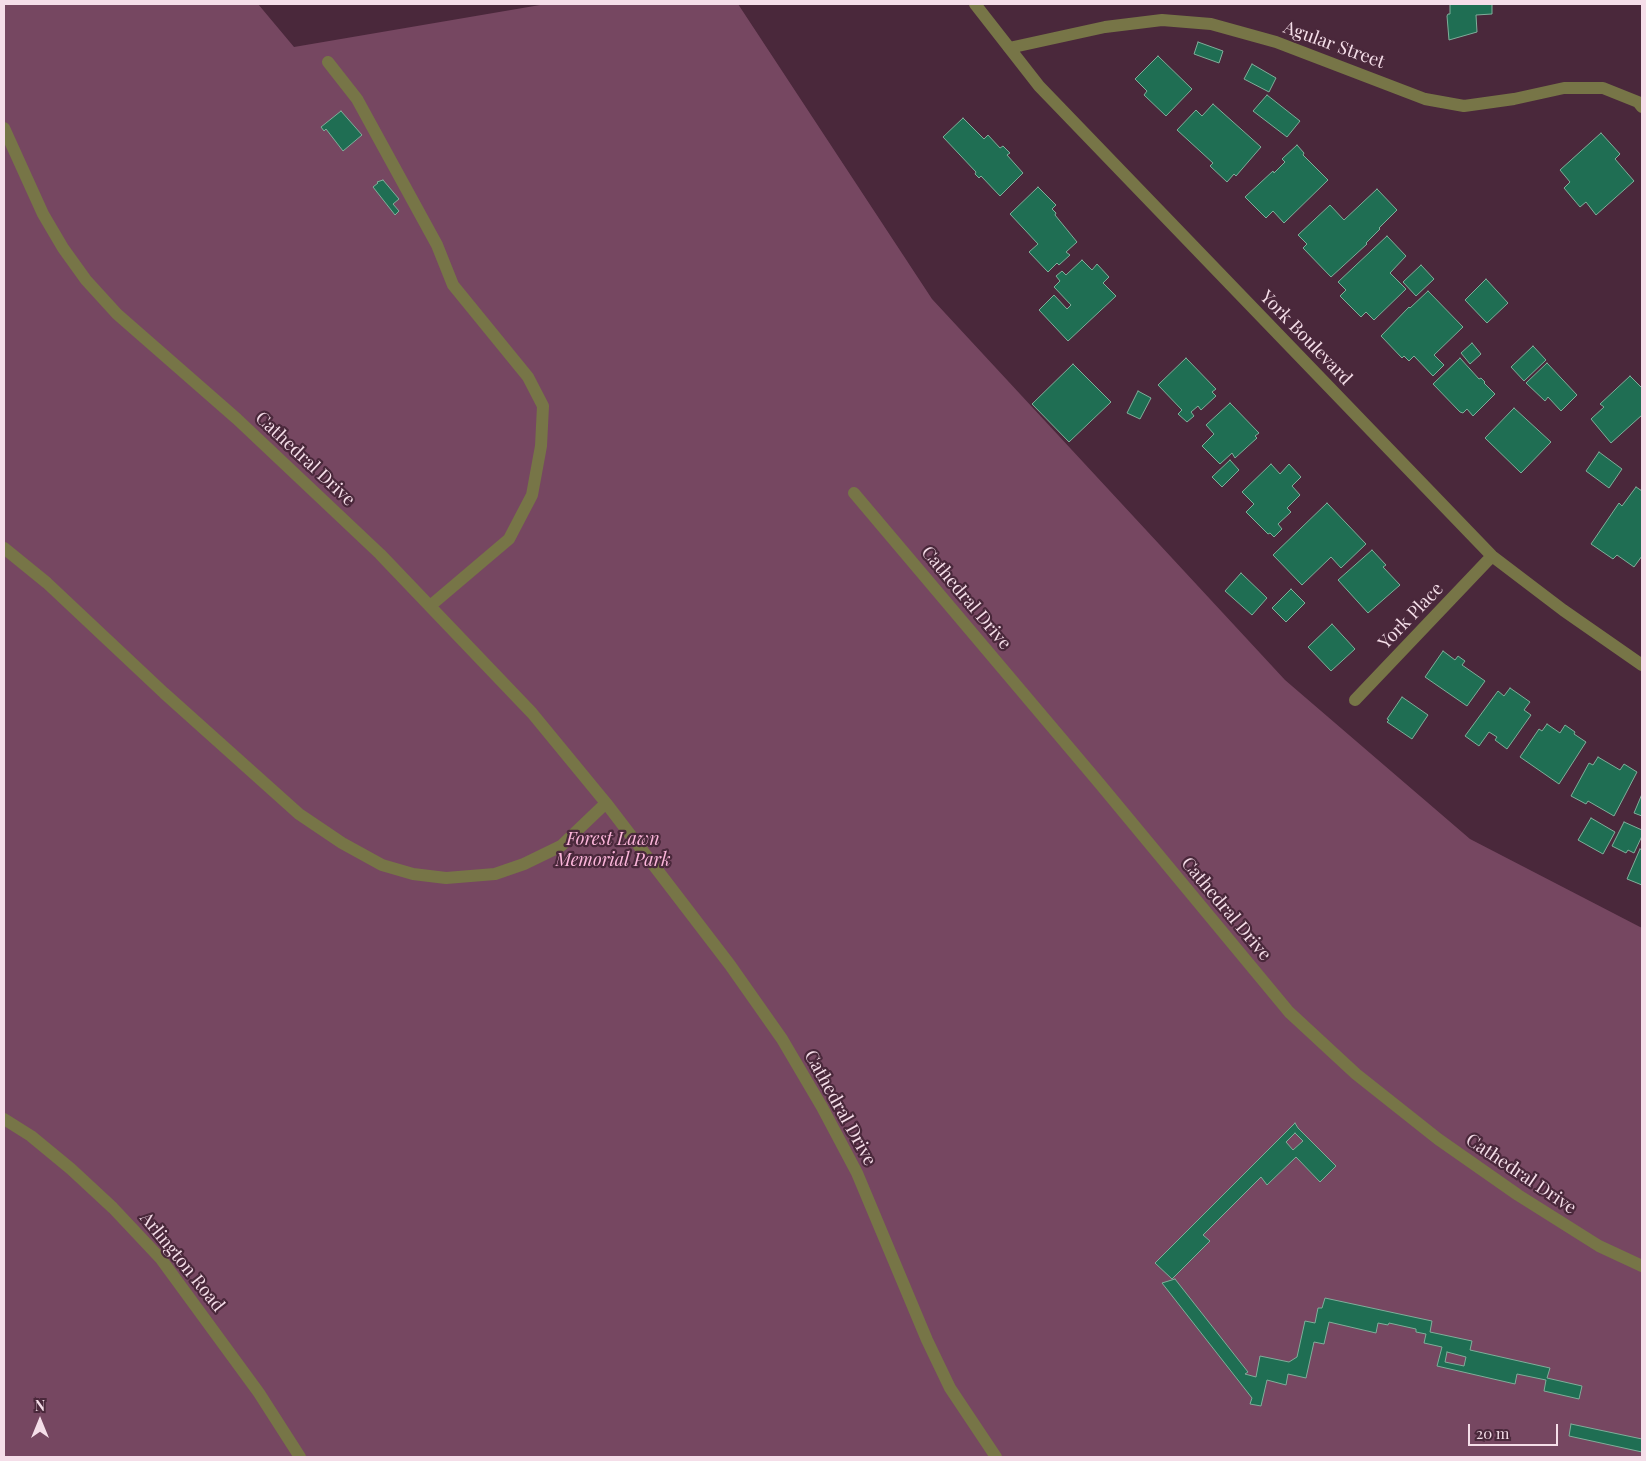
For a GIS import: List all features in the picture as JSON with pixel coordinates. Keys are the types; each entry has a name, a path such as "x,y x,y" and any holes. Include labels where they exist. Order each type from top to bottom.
{"street":[{"name":"York Boulevard","path":"975,4 1039,86 1492,556 1563,610 1642,665"},
{"name":"Agular Street","path":"1009,48 1105,27 1162,20 1211,24 1276,42 1425,99 1464,106 1514,99 1564,88 1602,88 1638,102 1642,107"},
{"path":"328,62 357,99 437,245 453,286 528,377 543,406 541,446 532,495 509,539 430,606"},
{"name":"Cathedral Drive","path":"4,128 43,214 63,248 86,280 117,314 237,420 373,547 532,714 606,803 730,964 782,1039 822,1106 857,1173 927,1340 950,1388 996,1457"},
{"name":"Cathedral Drive","path":"854,493 1100,784 1289,1012 1356,1074 1438,1139 1518,1195 1599,1246 1642,1266"},
{"path":"4,548 47,583 299,814 342,844 382,865 412,874 446,878 495,874 524,864 561,846 606,803"},
{"name":"York Place","path":"1355,700 1492,556"},
{"name":"Arlington Road","path":"4,1120 30,1136 71,1169 113,1208 161,1259 259,1393 300,1457"}],"green space":[{"name":"Forest Lawn Memorial Park","path":"4,4 258,4 294,47 546,4 738,4 932,299 1285,680 1470,839 1642,928 1642,1457 4,1457"}],"building":[{"path":"1450,4 1492,4 1492,14 1476,15 1477,32 1449,40 1447,16 1450,14"},
{"path":"1198,42 1223,51 1219,63 1194,54"},
{"path":"1158,56 1192,89 1166,116 1144,95 1147,91 1135,79"},
{"path":"1252,64 1276,78 1269,92 1244,79"},
{"path":"1267,95 1300,121 1287,137 1253,111"},
{"path":"1213,104 1261,147 1236,176 1234,174 1227,182 1210,166 1213,163 1177,130 1196,110 1202,116"},
{"path":"341,111 362,135 343,151 326,129 324,131 321,127"},
{"path":"963,118 984,139 988,135 1000,148 1003,146 1010,153 1007,155 1023,173 1000,196 981,176 979,178 975,174 976,172 943,137"},
{"path":"1601,133 1620,154 1615,159 1634,181 1596,215 1586,202 1580,207 1564,188 1570,182 1560,170"},
{"path":"1297,145 1304,153 1303,155 1328,180 1284,223 1273,211 1266,218 1245,197 1285,162 1282,159"},
{"path":"383,180 399,199 393,204 399,211 395,215 373,187 377,182"},
{"path":"1038,187 1056,205 1052,209 1056,213 1055,215 1077,242 1066,252 1070,255 1059,265 1057,263 1048,272 1029,252 1038,244 1010,214"},
{"path":"1377,189 1397,210 1379,228 1367,244 1331,277 1303,248 1307,244 1298,235 1330,205 1344,220"},
{"path":"1387,236 1406,256 1390,273 1406,289 1374,320 1366,312 1361,317 1340,296 1346,290 1338,282"},
{"path":"1082,260 1092,270 1097,264 1109,277 1103,283 1116,296 1068,341 1039,310 1054,295 1067,309 1071,305 1054,287 1060,281 1056,276 1062,271 1066,275"},
{"path":"1421,265 1434,279 1416,296 1403,282"},
{"path":"1486,279 1508,303 1487,323 1465,300"},
{"path":"1428,291 1463,327 1434,355 1444,365 1433,376 1414,356 1409,361 1404,356 1402,358 1381,336 1409,307"},
{"path":"1472,343 1481,354 1470,364 1461,353"},
{"path":"1533,346 1546,360 1524,381 1511,367"},
{"path":"1186,358 1216,389 1212,392 1216,396 1201,410 1198,406 1191,412 1194,416 1187,422 1178,414 1182,410 1158,385"},
{"path":"1460,358 1495,394 1473,416 1467,409 1463,413 1460,412 1433,384"},
{"path":"1547,363 1577,395 1561,411 1548,397 1545,401 1526,383"},
{"path":"1073,364 1111,402 1069,442 1032,404"},
{"path":"1630,376 1642,388 1642,415 1611,443 1591,419 1604,407 1600,404"},
{"path":"1138,391 1151,398 1140,419 1127,413"},
{"path":"1230,403 1259,433 1255,436 1257,438 1235,458 1232,453 1220,464 1202,446 1214,434 1206,425"},
{"path":"1514,408 1551,442 1521,473 1485,438"},
{"path":"1599,452 1622,469 1609,488 1586,471"},
{"path":"1230,460 1239,470 1222,487 1212,477"},
{"path":"1271,464 1280,474 1289,464 1301,477 1292,486 1300,495 1287,508 1291,512 1278,524 1282,529 1274,537 1270,533 1268,534 1246,512 1254,504 1242,492"},
{"path":"1636,487 1642,491 1642,556 1634,567 1617,555 1613,559 1591,544 1619,503 1622,506"},
{"path":"1327,503 1366,544 1341,568 1331,557 1302,585 1273,555"},
{"path":"1372,550 1386,565 1383,567 1400,585 1368,613 1338,580"},
{"path":"1241,573 1267,598 1252,615 1225,591"},
{"path":"1291,589 1305,603 1286,622 1272,608"},
{"path":"1332,624 1355,649 1331,671 1308,647"},
{"path":"1443,651 1455,660 1458,656 1465,661 1462,665 1485,681 1467,706 1425,677"},
{"path":"1510,688 1530,702 1524,710 1531,715 1507,749 1495,740 1497,737 1489,732 1479,746 1465,736 1498,691 1504,696"},
{"path":"1402,697 1428,715 1412,739 1387,722 1389,720 1387,719"},
{"path":"1547,724 1560,733 1565,725 1586,742 1559,784 1520,757 1539,729 1542,731"},
{"path":"1598,757 1620,770 1624,764 1637,772 1614,816 1588,801 1586,804 1571,796 1589,763 1593,765"},
{"path":"1642,794 1642,816 1634,813"},
{"path":"1591,818 1615,832 1603,854 1578,840"},
{"path":"1624,822 1642,830 1642,836 1634,853 1628,850 1626,853 1612,846"},
{"path":"1640,849 1642,850 1642,885 1627,879"},
{"path":"1295,1123 1336,1166 1320,1182 1296,1157 1267,1185 1261,1177 1203,1235 1210,1241 1172,1279 1155,1263","holes":["1295,1133 1303,1141 1293,1150 1286,1142"]},
{"path":"1175,1279 1248,1372 1245,1374 1256,1377 1260,1356 1289,1362 1297,1357 1305,1321 1315,1323 1318,1308 1322,1308 1325,1298 1432,1321 1430,1332 1472,1341 1470,1350 1550,1368 1547,1378 1582,1386 1579,1399 1544,1391 1546,1380 1517,1374 1515,1384 1437,1366 1442,1347 1424,1343 1426,1334 1416,1332 1416,1329 1389,1323 1388,1325 1378,1323 1376,1333 1329,1322 1324,1344 1314,1342 1306,1378 1288,1374 1286,1385 1267,1380 1261,1406 1250,1404 1252,1398 1162,1283","holes":["1447,1352 1466,1357 1464,1366 1445,1362"]},
{"path":"1571,1424 1642,1439 1642,1452 1569,1436"}]}
